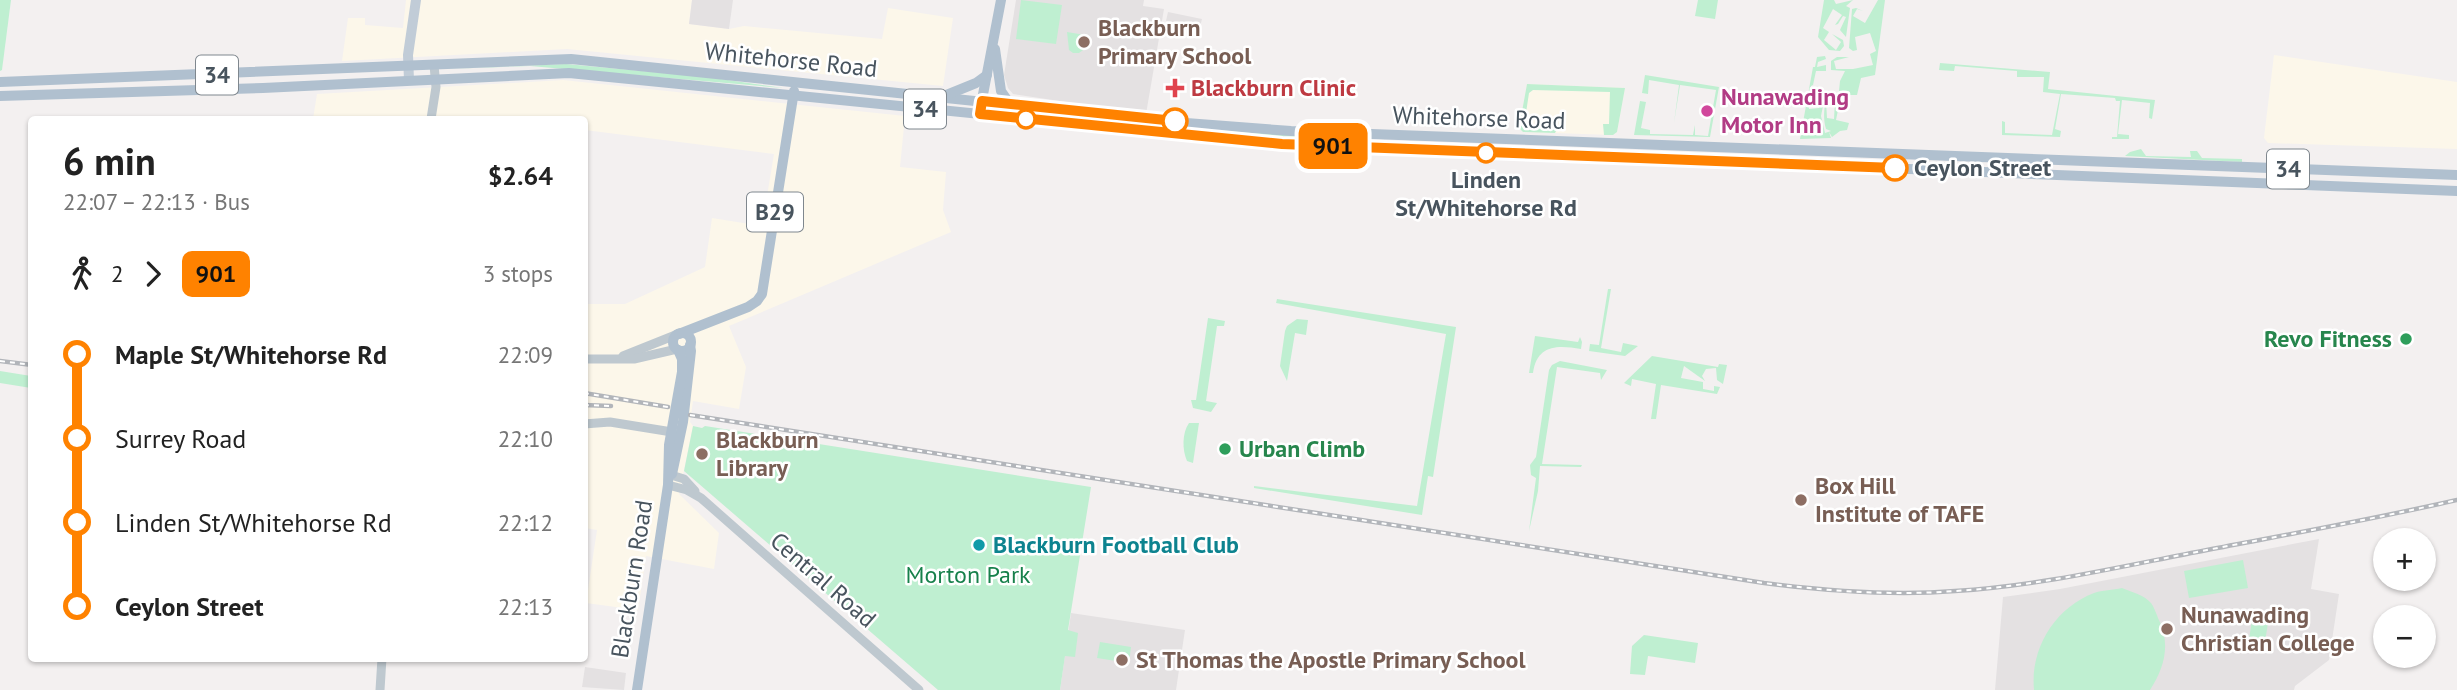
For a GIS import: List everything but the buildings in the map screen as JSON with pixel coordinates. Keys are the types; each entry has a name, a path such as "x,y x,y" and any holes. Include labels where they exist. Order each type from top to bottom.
{"main road":[{"path":"408,80 416,0"},
{"path":"980,114 1001,0"},
{"path":"995,39 1001,91 1010,104"},
{"name":"Whitehorse Road","path":"0,82 571,59 1132,117 1395,136 2457,175"},
{"name":"Whitehorse Road","path":"0,96 582,74 1282,144 2457,191"},
{"path":"942,97 976,83 987,75"},
{"name":"B29","path":"679,334 754,304 762,294 795,81"},
{"path":"1132,117 1143,124 1142,131"},
{"path":"1184,135 1180,128 1186,122"},
{"path":"1898,153 1908,169"},
{"name":"B29","path":"678,350 685,350 708,323"},
{"path":"678,350 673,342 679,334 689,337 690,345"},
{"name":"Blackburn Road","path":"637,687 690,345"},
{"name":"Blackburn Road","path":"676,433 682,366 678,350"}],"street":[{"path":"431,116 436,87 434,65"},
{"path":"637,354 679,334"},
{"path":"588,359 608,360 678,350"},
{"path":"588,424 610,422 676,433"},
{"name":"Central Road","path":"669,479 701,498 919,690"},
{"path":"374,690 381,662"},
{"path":"379,677 380,690"}],"shaded area":[{"path":"406,0 692,0 689,24 729,29 744,26 882,39 888,8 953,18 943,86 567,49 342,61 348,18 365,18 365,25 403,28"},
{"path":"692,0 733,0 729,29 689,24"},
{"name":"Blackburn Primary School","path":"1016,0 1144,0 1143,6 1164,9 1146,114 1013,94 1004,75"},
{"path":"1168,12 1202,19 1200,27 1166,21"},
{"path":"2274,55 2457,82 2457,149 2268,143 2264,138"},
{"path":"563,80 905,116 900,167 946,172 943,210 951,232 729,326 746,367 739,409 693,401 690,422 693,426 679,494 719,533 714,569 646,556 638,610 588,603 597,530 588,528 588,304 625,304 705,267 712,218 762,226 774,154 588,130 588,116 313,116 317,94"},
{"path":"1527,84 1625,88 1617,132 1613,135 1523,132 1519,128"},
{"name":"Nunawading Christian College","path":"2319,539 2311,589 2339,594 2329,660 2295,686 2294,690 1995,690 2003,597 2060,589"},
{"name":"St Thomas the Apostle Primary School","path":"1071,613 1185,630 1176,690 1060,690"},
{"path":"585,667 626,673 624,690 582,687"}],"green space":[{"path":"0,0 11,0 0,71"},
{"path":"1021,0 1062,5 1056,44 1016,39"},
{"path":"1698,0 1718,0 1715,19 1695,16"},
{"path":"1824,0 1834,0 1836,4 1853,0 1846,6 1850,8 1846,37 1840,30 1846,17 1843,16 1835,25 1842,15 1833,9 1823,28 1829,32 1824,40 1836,50 1841,42 1832,34 1843,40 1844,46 1840,51 1829,50 1818,37"},
{"path":"1878,0 1885,0 1875,75 1861,78 1857,95 1841,95 1836,120 1849,123 1847,130 1832,137 1829,132 1831,138 1800,139 1817,57 1825,56 1826,59 1818,62 1817,67 1826,65 1826,71 1816,71 1811,86 1809,109 1819,108 1820,93 1825,96 1821,116 1825,133 1831,131 1826,129 1824,121 1826,98 1831,100 1826,101 1827,118 1834,119 1835,101 1838,101 1840,81 1845,71 1831,70 1831,61 1837,57 1849,57 1834,61 1836,69 1873,65 1870,54 1876,51 1870,33 1855,37 1857,50 1849,48 1852,9 1856,8 1863,11 1857,9 1853,16 1865,23"},
{"path":"1067,32 1085,35 1083,50 1079,53 1069,50"},
{"path":"1940,63 2050,72 2048,89 2155,100 2152,119 2149,118 2150,103 2122,100 2118,134 2129,135 2129,139 2112,139 2117,137 2120,101 2115,98 2061,94 2055,129 2061,131 2060,137 2002,135 2002,121 2005,122 2005,133 2052,135 2060,94 2043,92 2044,77 2017,77 2017,71 1955,66 1954,71 1939,70"},
{"path":"566,64 707,77 783,88 530,66 445,69"},
{"path":"1645,75 1719,87 1710,137 1634,135 1640,101 1646,102 1641,128 1650,130 1650,134 1693,135 1695,125 1695,135 1708,136 1716,90 1680,85 1674,123 1679,85 1649,80 1648,94 1642,93"},
{"path":"1527,84 1625,88 1617,132 1604,135 1603,124 1609,124 1610,92 1533,90 1529,93 1524,126 1552,128 1556,123 1558,127 1555,133 1523,132 1519,128"},
{"path":"1186,128 1381,142 1490,147 1280,139"},
{"path":"2141,149 2146,156 2191,157 2190,151 2197,151 2202,158 2242,159 2242,162 2125,156"},
{"path":"1687,152 1855,162 1689,156"},
{"path":"1608,289 1611,289 1601,348 1621,352 1623,343 1638,346 1625,356 1589,351 1590,344 1599,345"},
{"path":"1277,299 1456,327 1433,477 1428,476 1422,515 1254,488 1417,506 1446,334 1276,303"},
{"path":"1208,318 1225,321 1224,326 1217,326 1206,401 1217,403 1211,412 1193,408 1191,400 1196,400"},
{"path":"1297,319 1308,320 1306,335 1295,333 1287,381 1280,366 1285,331 1287,326"},
{"path":"1535,336 1578,342 1580,337 1581,349 1550,349 1539,356 1533,373 1529,373"},
{"path":"1652,356 1718,367 1719,364 1727,365 1723,384 1717,380 1716,368 1706,369 1702,376 1705,381 1684,366 1681,378 1703,382 1703,389 1714,391 1714,386 1720,387 1717,394 1661,385 1656,419 1651,419 1656,384 1632,379 1631,386 1624,383"},
{"path":"1560,361 1607,370 1601,380 1600,373 1557,367 1542,464 1582,465 1540,466 1538,491 1529,531 1536,478 1531,475 1530,465 1536,457 1549,370"},
{"path":"0,371 28,376 28,388 0,383"},
{"path":"1189,423 1199,423 1193,463 1187,461 1184,447"},
{"name":"Morton Park","path":"693,426 1091,487 1068,630 1078,633 1075,657 1065,656 1060,690 938,690 684,471"},
{"path":"2243,560 2248,588 2189,598 2184,571"},
{"path":"2122,588 2151,603 2162,627 2165,646 2163,664 2150,690 2034,690 2036,659 2048,631 2057,619 2080,600 2094,593"},
{"path":"2252,620 2268,623 2264,648 2248,646"},
{"path":"1644,635 1698,643 1695,663 1648,656 1645,675 1630,674 1632,646"},
{"path":"1100,642 1131,647 1129,663 1097,658"}],"railway":[{"path":"0,361 28,364"},
{"path":"588,394 668,407"},
{"path":"588,405 611,406"},
{"path":"690,415 1764,583 1859,592 1955,591 2050,580 2457,500"}],"bus line":[{"name":"901","path":"1175,121 982,101 980,114 1282,144 1895,168"}],"place":[{"name":"Blackburn Primary School","path":"1084,42"},
{"name":"Blackburn Clinic","path":"1175,88"},
{"name":"Nunawading Motor Inn","path":"1707,111"},
{"name":"Linden St/Whitehorse Rd","path":"1486,153"},
{"name":"Ceylon Street","path":"1895,168"},
{"name":"Revo Fitness","path":"2406,339"},
{"name":"Urban Climb","path":"1225,449"},
{"name":"Blackburn Library","path":"702,454"},
{"name":"Box Hill Institute of TAFE","path":"1801,500"},
{"name":"Blackburn Football Club","path":"979,545"},
{"name":"Nunawading Christian College","path":"2167,629"},
{"name":"St Thomas the Apostle Primary School","path":"1122,660"}]}
